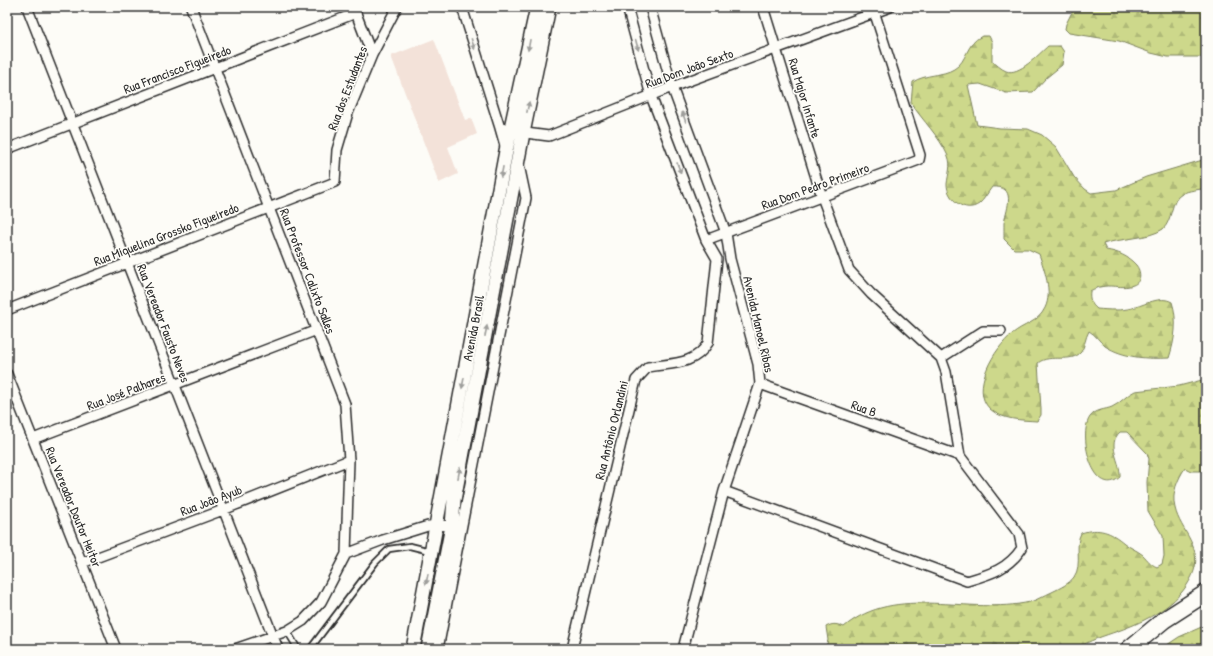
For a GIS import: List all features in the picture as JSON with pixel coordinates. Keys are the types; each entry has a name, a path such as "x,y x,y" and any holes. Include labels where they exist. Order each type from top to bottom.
{"highway":[{"path":"1129,649 1164,620 1206,593"}],"main road":[{"name":"Avenida Brasil","path":"428,649 457,525 454,500 518,163 512,130 537,7"},
{"name":"Avenida Brasil","path":"414,649 506,151 549,7"},
{"path":"442,495 454,500"}],"street":[{"name":"Rua Vereador Fausto Neves","path":"27,7 223,510 274,635 278,649"},
{"name":"Rua Professor Calixto Salles","path":"191,7 345,404 349,460 346,554"},
{"name":"Rua dos Estudantes","path":"334,182 339,143 348,113 372,55 397,7"},
{"path":"462,7 512,130"},
{"path":"627,7 651,96 706,240 717,259 730,259"},
{"name":"Avenida Manoel Ribas","path":"650,7 672,87 726,233 730,259 758,364 760,384 724,491 684,649"},
{"name":"Rua Major Infante","path":"763,7 822,197 849,270 871,294 941,358"},
{"name":"Rua Dom João Sexto","path":"512,130 550,136 672,87 777,50 873,10 890,7"},
{"name":"Rua Francisco Figueiredo","path":"7,149 215,69 355,10"},
{"path":"355,10 372,55"},
{"name":"Rua Dom Pedro Primeiro","path":"706,240 919,160 920,155 873,10"},
{"path":"438,649 457,525 526,198 518,163 506,151"},
{"name":"Rua Miquelina Grossko Figueiredo","path":"7,310 334,182"},
{"name":"Rua Antônio Orlandini","path":"572,649 636,380 648,367 688,361 702,353 708,343 717,259"},
{"name":"Rua José Palhares","path":"33,440 317,330"},
{"path":"724,491 967,581 985,576 1004,567 1014,560 1022,548 1019,534 960,456 946,372 941,358 983,331 1001,331"},
{"name":"Rua Vereador Doutor Heitor","path":"7,374 116,649"},
{"name":"Rua B","path":"760,384 960,456"},
{"name":"Rua João Ayub","path":"82,563 223,510 349,460"},
{"path":"235,649 287,632 303,621 321,602 346,554 383,540 437,525 457,525"}],"lane":[{"path":"310,649 375,563 389,549 410,546 425,548 432,551"},
{"path":"287,632 298,649"}],"shaded area":[{"path":"434,39 465,120 471,118 477,134 448,147 458,174 439,183 391,56"}],"green space":[{"path":"1080,7 1206,7 1206,57 1168,57 1151,53 1119,41 1069,33 1065,29 1066,24 1073,10"},
{"path":"982,36 989,36 992,42 992,61 1000,68 1011,72 1023,67 1048,46 1060,46 1064,52 1062,65 1046,78 1033,92 1006,93 980,84 968,85 977,125 1028,129 1042,135 1056,147 1074,177 1091,193 1116,190 1146,177 1206,159 1206,188 1187,192 1178,197 1163,229 1142,237 1103,244 1106,250 1115,252 1130,259 1136,265 1140,276 1136,284 1123,287 1108,286 1096,288 1090,291 1091,301 1097,309 1124,310 1157,300 1167,300 1172,302 1175,316 1175,330 1169,358 1144,358 1120,353 1105,346 1094,334 1089,331 1082,350 1077,356 1048,359 1038,363 1041,415 1037,421 1012,419 995,413 984,401 982,391 983,380 987,369 998,349 1012,334 1038,317 1045,308 1048,288 1039,254 1028,249 1014,249 1004,239 1004,223 1008,204 1008,194 1005,190 1000,187 992,187 981,202 974,207 963,206 953,200 947,184 950,167 948,156 936,135 911,103 913,82 918,79 945,73 959,66 972,43"},
{"path":"1206,379 1206,469 1205,471 1191,471 1185,468 1178,482 1174,497 1175,508 1178,516 1194,548 1196,557 1195,566 1192,576 1186,586 1170,604 1161,611 1129,627 1092,641 1077,649 823,649 826,647 828,640 826,627 835,624 844,627 864,614 886,606 910,603 934,603 983,606 1007,605 1035,600 1064,586 1074,577 1078,566 1079,538 1081,533 1087,531 1093,530 1109,533 1141,553 1155,566 1157,567 1162,564 1164,556 1163,536 1148,511 1147,482 1149,459 1147,453 1127,432 1120,432 1114,442 1114,448 1120,471 1120,477 1111,482 1103,480 1096,473 1090,462 1087,450 1086,426 1092,414 1115,405 1135,391 1179,386"},
{"path":"1206,625 1206,649 1161,649 1179,637"}]}
